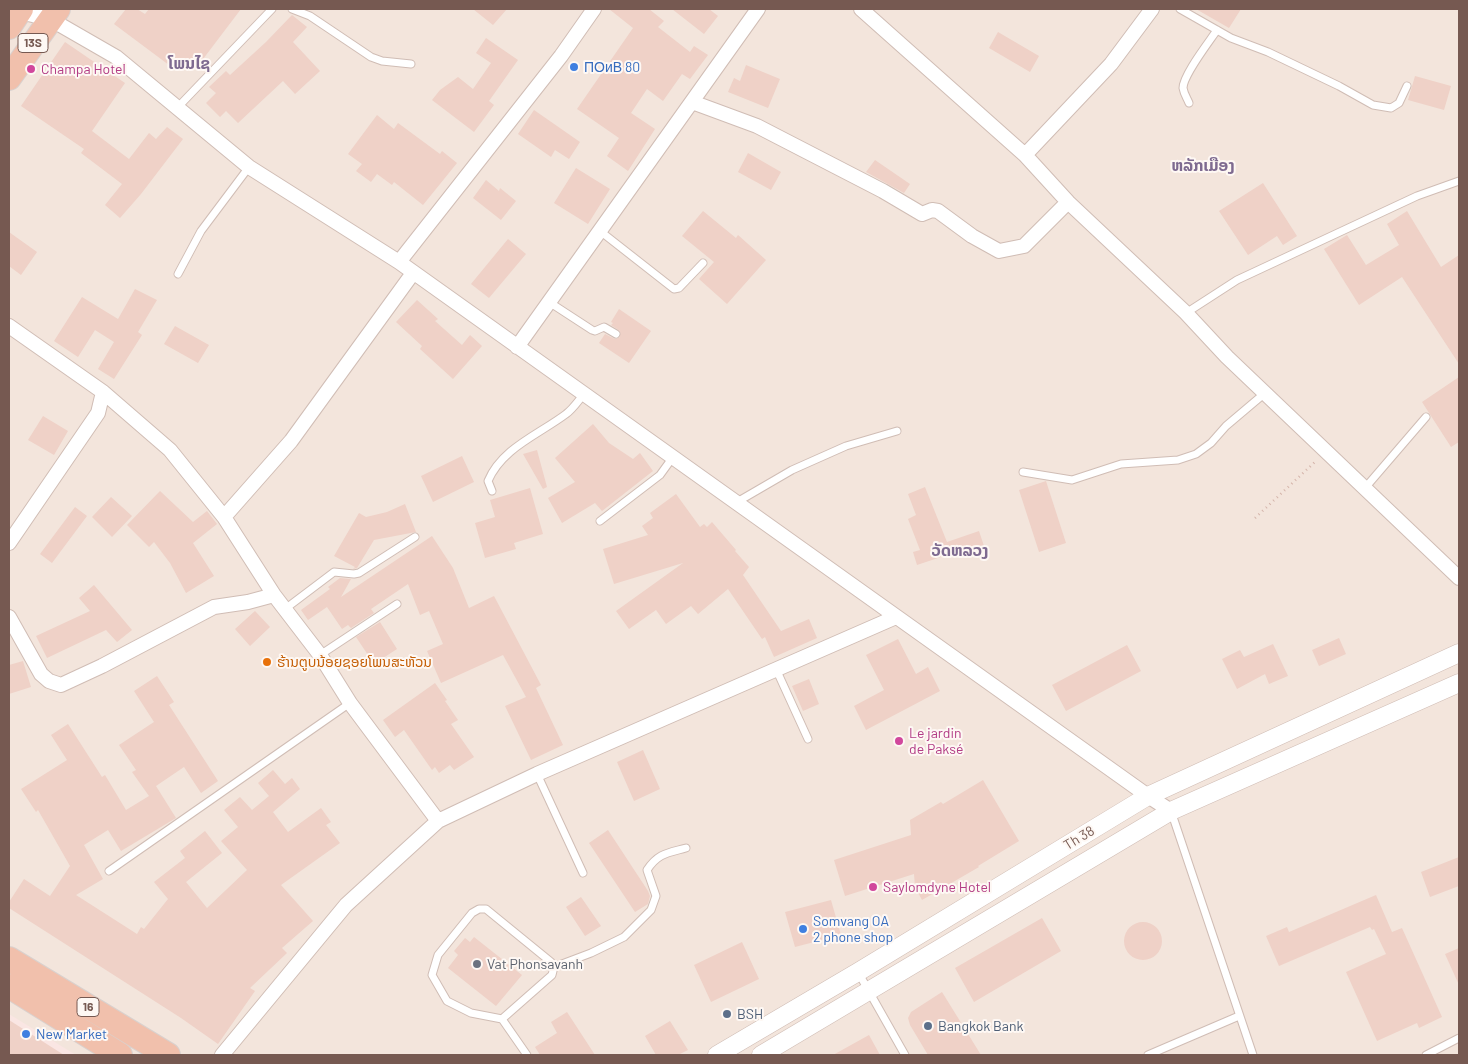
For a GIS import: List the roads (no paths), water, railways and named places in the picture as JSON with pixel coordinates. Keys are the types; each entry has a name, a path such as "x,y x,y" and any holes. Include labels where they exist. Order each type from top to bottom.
{"highway":[{"name":"13S","path":"9,78 54,14"},
{"name":"16","path":"9,959 168,1055"},
{"name":"16","path":"9,986 120,1055"}],"street":[{"path":"399,262 561,56 594,9"},
{"path":"517,348 758,9"},
{"path":"861,9 1025,155 1068,202 1186,313 1227,357 1459,578"},
{"path":"1025,155 1111,64 1152,9"},
{"path":"14,14 54,14 116,57 249,167 399,262 517,348 1171,811"},
{"path":"692,102 757,126 883,190 922,214 932,210 938,211 972,236 999,250 1024,246 1068,202"},
{"path":"224,517 291,441 413,272"},
{"path":"9,326 103,392 170,450 224,517 274,595 320,655 350,703 438,821"},
{"path":"9,543 98,413 103,392"},
{"path":"9,617 34,666 49,681 61,684 102,666 214,607 248,602 274,595"},
{"path":"222,1055 346,904 438,821 537,774 896,617"},
{"name":"Th 38","path":"717,1055 1148,796 1459,653"},
{"name":"Th 38","path":"761,1055 1171,811 1459,683"}],"lane":[{"path":"178,107 272,9"},
{"path":"292,9 310,16 371,57 382,61 411,64"},
{"path":"1180,9 1231,38 1268,52 1339,86 1373,105 1391,108 1399,103 1407,86"},
{"path":"1189,103 1183,85 1186,76 1217,30"},
{"path":"178,274 201,231 249,167"},
{"path":"1186,313 1237,280 1417,196 1459,181"},
{"path":"600,231 674,289 679,288 703,263"},
{"path":"550,302 592,330 595,331 604,327 616,334"},
{"path":"1023,472 1072,480 1121,464 1178,460 1196,454 1211,443 1226,426 1265,393"},
{"path":"492,491 488,481 493,468 507,454 568,413 584,394"},
{"path":"1364,488 1426,417"},
{"path":"737,502 792,470 846,446 897,431"},
{"path":"600,521 660,475 673,457"},
{"path":"285,609 334,572 359,573 415,537"},
{"path":"320,655 397,604"},
{"path":"776,668 808,739"},
{"path":"110,871 350,703"},
{"path":"537,774 583,873"},
{"path":"1171,811 1253,1055"},
{"path":"554,967 591,953 624,936 651,910 656,896 647,870 654,860 662,855 686,848"},
{"path":"502,1018 552,975 554,967 551,962 486,909 479,909 472,913 438,955 432,975 447,1001 471,1013 502,1018 527,1055"},
{"path":"858,972 905,1055"},
{"path":"1148,1055 1239,1016"},
{"path":"1426,1055 1459,1038"}],"place":[{"name":"ПОиВ 80","path":"574,67"},
{"name":"Champa Hotel","path":"31,69"},
{"name":"ຮ້ານຕູບນ້ອຍຊອຍໂພນສະຫັວນ","path":"267,662"},
{"name":"Le jardin de Paksé","path":"899,741"},
{"name":"Saylomdyne Hotel","path":"873,887"},
{"name":"Somvang OA 2 phone shop","path":"803,929"},
{"name":"Vat Phonsavanh","path":"477,964"},
{"name":"BSH","path":"727,1014"},
{"name":"Bangkok Bank","path":"928,1026"},
{"name":"New Market","path":"26,1034"}],"district":[{"name":"ໂພນໄຊ","path":"189,64"},
{"name":"ຫລັກເມືອງ","path":"1203,166"},
{"name":"ວັດຫລວງ","path":"960,551"}]}
